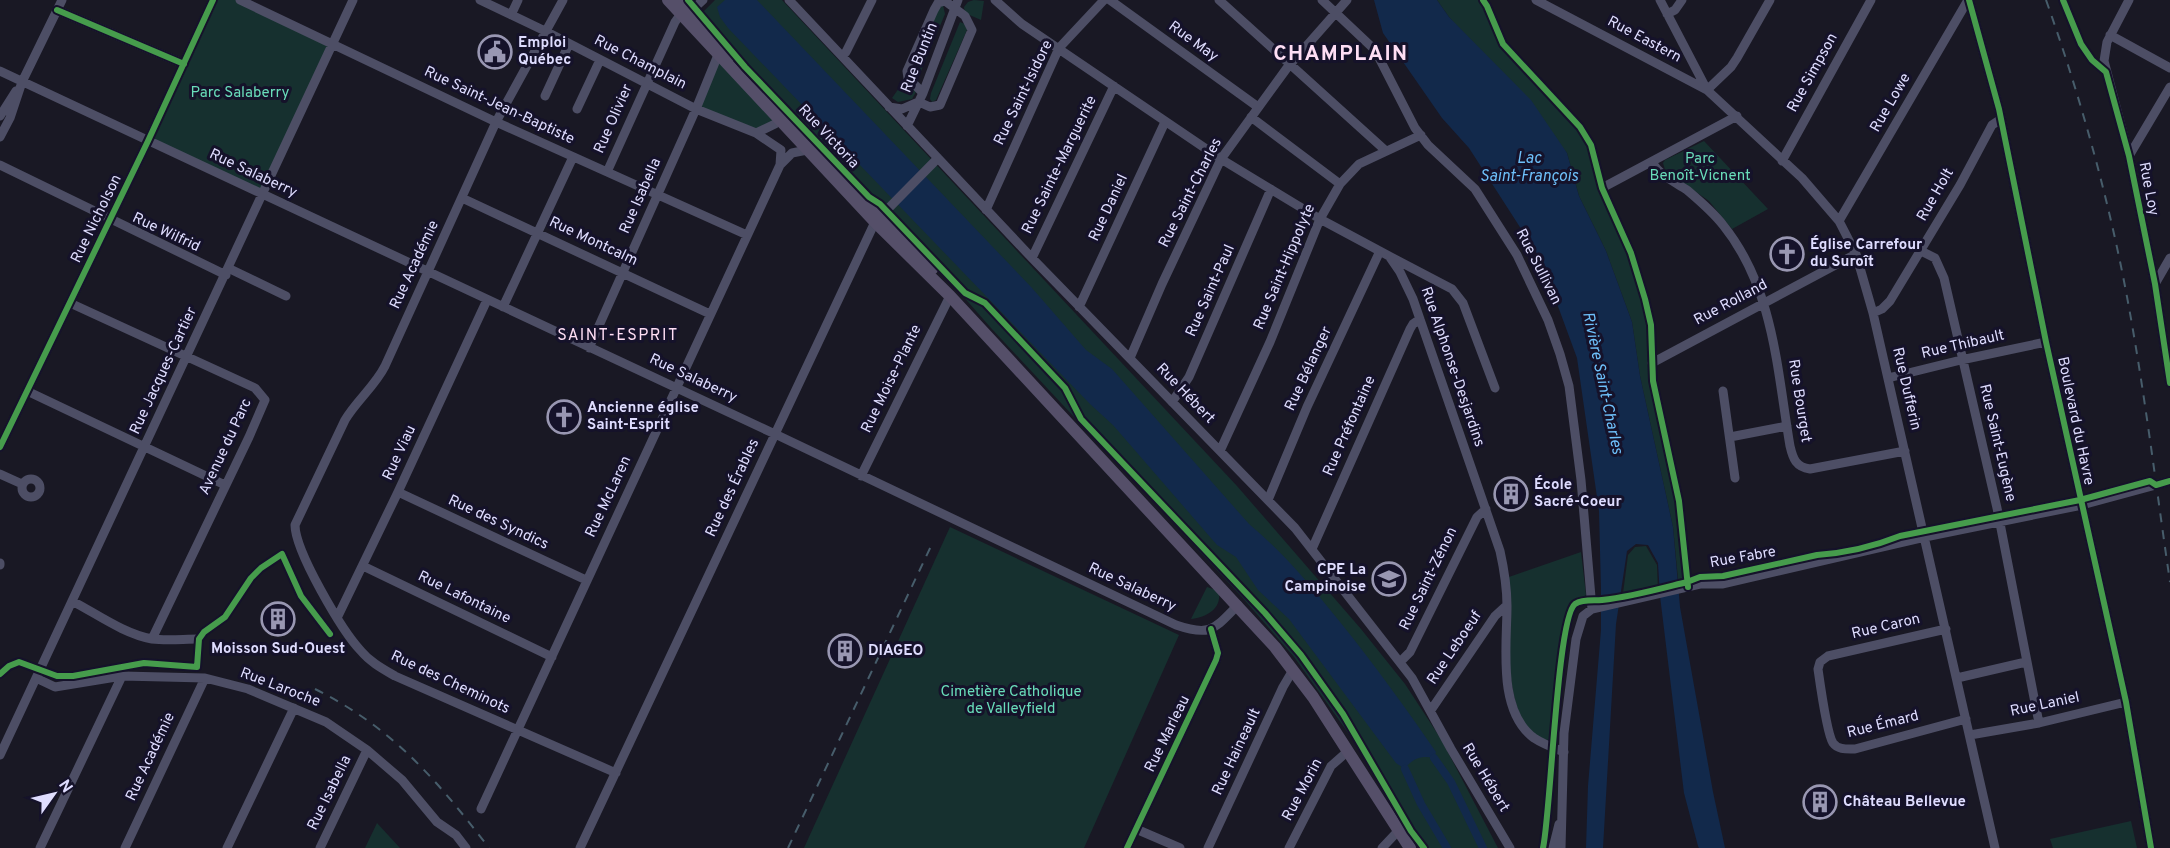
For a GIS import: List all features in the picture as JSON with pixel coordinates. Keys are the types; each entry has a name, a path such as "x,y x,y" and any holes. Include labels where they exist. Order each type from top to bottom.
{"main road":[{"name":"Rue Victoria","path":"668,0 686,13 742,70 807,150 878,218"},
{"name":"Rue Victoria","path":"682,0 686,13 718,55 783,118 878,218 1238,605 1293,670 1410,848"}],"street":[{"path":"0,116 22,82 62,0"},
{"name":"Rue Nicholson","path":"0,447 148,141 213,0"},
{"name":"Rue Saint-Jean-Baptiste","path":"240,0 496,122 747,236"},
{"name":"Rue Jacques-Cartier","path":"0,755 353,0"},
{"name":"Rue Champlain","path":"480,0 696,109 756,133"},
{"path":"511,15 518,0"},
{"name":"Rue Académie","path":"297,540 295,525 345,420 380,377 496,122 563,0"},
{"name":"Rue Olivier","path":"607,172 675,22 703,0"},
{"name":"Rue Hébert","path":"789,0 986,210 1268,500 1312,549 1412,678 1510,848"},
{"path":"842,56 872,0"},
{"name":"Rue Alphonse-Desjardins","path":"995,0 1022,24 1221,159 1320,219 1384,254 1407,284 1505,570 1507,687 1512,703 1522,724 1533,737 1563,752"},
{"name":"Rue Saint-Isidore","path":"986,210 1059,48 1104,0"},
{"name":"Rue May","path":"1110,0 1258,107"},
{"path":"1219,0 1386,151"},
{"name":"Rue Sullivan","path":"1322,0 1375,51 1407,114 1428,145 1475,189 1492,213 1517,255 1548,320 1569,386 1575,423 1592,609"},
{"name":"Rue Saint-Charles","path":"1130,358 1221,159 1291,64 1347,0"},
{"name":"Rue Eastern","path":"1536,0 1707,90"},
{"name":"Rue Dufferin","path":"1660,0 1707,90 1802,178 1839,221 1856,254 1873,313 1995,848"},
{"path":"1667,14 1675,10 1682,0"},
{"path":"1707,90 1731,67 1770,0"},
{"name":"Rue Simpson","path":"1782,160 1871,0"},
{"name":"Boulevard du Havre","path":"1969,0 2001,119 2046,342 2126,702 2151,848"},
{"name":"Rue Lowe","path":"1839,221 1969,0"},
{"name":"Rue Loy","path":"2129,0 2110,35 2104,54 2106,72 2129,156 2155,284 2170,383"},
{"path":"945,1 958,3 972,26 969,39 940,105 930,107 908,78 907,71 938,3 945,1"},
{"name":"Rue Buntin","path":"907,126 921,97 958,3"},
{"path":"57,10 183,64"},
{"path":"2110,35 2170,68"},
{"path":"545,96 569,44"},
{"name":"Rue Isabella","path":"589,348 718,55"},
{"path":"577,109 600,60"},
{"name":"Rue Salaberry","path":"0,71 263,196 676,387 1176,626 1203,632 1211,628"},
{"path":"0,137 10,118 22,82"},
{"name":"Rue Sainte-Marguerite","path":"1032,258 1114,86"},
{"path":"2129,156 2170,87"},
{"path":"889,107 902,109 921,97"},
{"path":"1602,188 1737,116"},
{"path":"1251,117 1340,184"},
{"path":"780,165 781,150 756,133 783,118"},
{"name":"Rue Holt","path":"1873,313 1882,309 1890,301 1992,125 2001,119"},
{"name":"Rue Daniel","path":"1080,307 1165,122"},
{"name":"Rue Saint-Hippolyte","path":"1220,451 1270,342 1320,219 1340,184 1359,164 1421,135"},
{"path":"780,165 792,153 807,150"},
{"path":"503,307 536,232 573,157"},
{"name":"Rue des Érables","path":"580,848 878,218 938,158"},
{"name":"Rue Bourget","path":"1652,162 1662,173 1703,204 1723,224 1742,250 1764,303 1778,363 1792,457 1803,468 1810,469 1905,451"},
{"name":"Rue Wilfrid","path":"0,165 110,220 286,296"},
{"name":"Rue McLaren","path":"481,809 780,165"},
{"name":"Rue Saint-Paul","path":"1173,402 1189,377 1271,189"},
{"name":"Rue Montcalm","path":"462,198 711,314"},
{"name":"Rue Saint-Eugène","path":"1921,251 1935,258 1941,268 1999,522 2040,723"},
{"path":"1384,254 1452,290 1463,303 1495,388"},
{"name":"Rue Bélanger","path":"1268,500 1307,407 1384,254"},
{"name":"Rue Rolland","path":"1652,363 1856,254"},
{"path":"2155,284 2170,258"},
{"name":"Rue Moise-Plante","path":"861,476 950,296"},
{"name":"Rue Viau","path":"337,618 487,300"},
{"name":"Avenue du Parc","path":"70,303 255,388 264,400 264,405 152,639"},
{"name":"Rue Préfontaine","path":"1312,549 1410,329 1420,319"},
{"name":"Rue Thibault","path":"1888,378 1963,359 2046,342"},
{"path":"1723,391 1735,478"},
{"path":"27,392 225,485"},
{"path":"1730,437 1787,426"},
{"path":"0,474 22,484"},
{"name":"Rue Fabre","path":"1592,609 1700,584 1722,585 1925,537 2082,505 2170,481"},
{"name":"Rue des Syndics","path":"398,492 586,580"},
{"name":"Rue Saint-Zénon","path":"1400,662 1410,652 1477,517 1481,511 1486,509"},
{"name":"Rue des Cheminots","path":"297,540 310,570 337,618 361,652 379,666 395,676 616,773"},
{"name":"Rue Lafontaine","path":"363,566 552,657"},
{"path":"72,601 128,632 152,639 199,639"},
{"path":"1211,628 1238,605"},
{"name":"Rue Leboeuf","path":"1431,710 1495,616 1507,605"},
{"path":"1561,848 1563,752 1576,639 1583,616 1592,609"},
{"name":"Rue Marleau","path":"1127,848 1216,660 1218,653 1211,628"},
{"name":"Rue Caron","path":"1833,655 1946,629"},
{"name":"Rue Émard","path":"1833,655 1820,662 1818,669 1833,743 1842,750 1855,749 1966,719"},
{"path":"1957,678 2026,662"},
{"name":"Rue Haineault","path":"1208,848 1293,670"},
{"path":"40,848 122,676"},
{"name":"Rue Laroche","path":"36,678 55,687 122,676 205,678 248,689 326,722 367,750 402,780 437,822 456,835 466,848"},
{"name":"Rue Académie","path":"125,848 205,678"},
{"name":"Rue Laniel","path":"1970,735 2040,723 2126,702"},
{"path":"227,848 294,708"},
{"name":"Rue Isabella","path":"320,848 367,750"},
{"name":"Rue Morin","path":"1289,848 1331,766 1348,751"},
{"path":"1553,848 1562,816"},
{"path":"1136,829 1180,848"},
{"path":"1382,848 1399,830"}],"green space":[{"name":"Parc Salaberry","path":"213,0 240,0 333,44 263,196 148,141"},
{"path":"715,0 782,0 1237,486 1361,629 1405,684 1441,739 1498,848 1420,848 1371,765 1294,657 1241,596 991,328 881,203 745,67 700,15"},
{"path":"1437,0 1483,0 1503,44 1580,127 1591,145 1602,188 1631,253 1651,325 1653,381 1679,501 1687,577 1678,579 1673,527 1640,376 1632,322 1606,251 1579,196 1567,153 1449,17"},
{"path":"984,1 981,20 965,13 964,7 968,2"},
{"path":"943,5 945,14 919,76 913,80 910,77 911,69 939,7"},
{"path":"960,22 967,25 967,30 936,100 932,102 931,93"},
{"path":"718,55 779,121 756,133 696,109"},
{"path":"904,81 917,90 912,99 898,102 892,98"},
{"name":"Parc Benoît-Vicnent","path":"1704,141 1768,209 1732,229 1709,201 1665,170 1663,163 1665,160"},
{"name":"Cimetière Catholique de Valleyfield","path":"950,527 1179,635 1084,848 804,848"},
{"path":"1646,546 1657,565 1658,592 1622,601 1628,555 1635,547"},
{"path":"1581,552 1586,595 1572,605 1565,615 1551,740 1534,734 1522,719 1514,697 1508,644 1509,577"},
{"path":"1207,587 1216,590 1219,594 1217,605 1206,615 1191,619"},
{"path":"2131,821 2137,848 2053,848 2050,839"},
{"path":"377,823 400,848 365,848"}],"water":[{"path":"725,0 757,0 1032,288 1086,350 1112,369 1249,524 1286,559 1319,596 1413,719 1436,752 1434,758 1418,758 1405,769 1396,763 1289,619 1258,590 1236,557 1217,545 1113,425 1090,404 728,28 720,17 717,7"},
{"name":"Lac Saint-François","path":"1374,0 1437,0 1449,17 1531,100 1567,153 1579,196 1606,251 1632,322 1640,376 1673,527 1680,607 1725,848 1699,848 1698,846 1684,793 1658,563 1648,545 1636,544 1627,551 1616,624 1603,848 1586,848 1588,786 1601,630 1601,589 1599,511 1577,358 1536,252 1469,148 1442,118 1383,33"}],"waterway":[{"path":"1434,758 1451,782 1483,848"},
{"path":"1405,769 1421,804 1447,848"}],"railway":[{"path":"2046,0 2089,136 2116,241 2137,352 2170,582"},
{"path":"788,848 932,544"},
{"path":"315,689 368,721 412,758 451,800 489,848"}],"cycle path":[{"path":"0,447 148,141 213,0"},
{"path":"688,0 745,67 869,197 880,204 965,293 985,303 1065,388 1081,419 1265,613 1301,655 1343,714 1411,831 1424,848"},
{"path":"1483,0 1503,44 1580,127 1591,145 1602,188 1631,253 1651,325 1653,381 1679,501 1688,587"},
{"path":"1969,0 1999,109 2046,342 2126,702 2151,848"},
{"path":"2063,0 2081,44 2092,60 2106,72 2129,156 2155,284 2170,383"},
{"path":"57,10 184,64"},
{"path":"1543,848 1559,678 1569,617 1578,602 1634,595 1700,577 1723,576 1817,555 1838,553 1900,536 2080,500 2150,481 2156,485 2170,481"},
{"path":"0,674 9,666 19,662 57,676 73,676 144,663 197,667 199,639 204,632 225,617 251,578 282,554 301,596 330,634"},
{"path":"1127,848 1216,660 1218,653 1211,629"}],"place":[{"name":"Emploi Québec","path":"495,52"},
{"name":"Église Carrefour du Suroît","path":"1787,254"},
{"name":"Ancienne église Saint-Esprit","path":"564,417"},
{"name":"École Sacré-Coeur","path":"1511,494"},
{"name":"CPE La Campinoise","path":"1389,579"},
{"name":"Moisson Sud-Ouest","path":"278,619"},
{"name":"DIAGEO","path":"845,651"},
{"name":"Château Bellevue","path":"1820,802"}],"district":[{"name":"CHAMPLAIN","path":"1341,54"},
{"name":"SAINT-ESPRIT","path":"618,336"}],"water label":[{"name":"Rivière Saint-Charles","path":"1602,383"}]}
